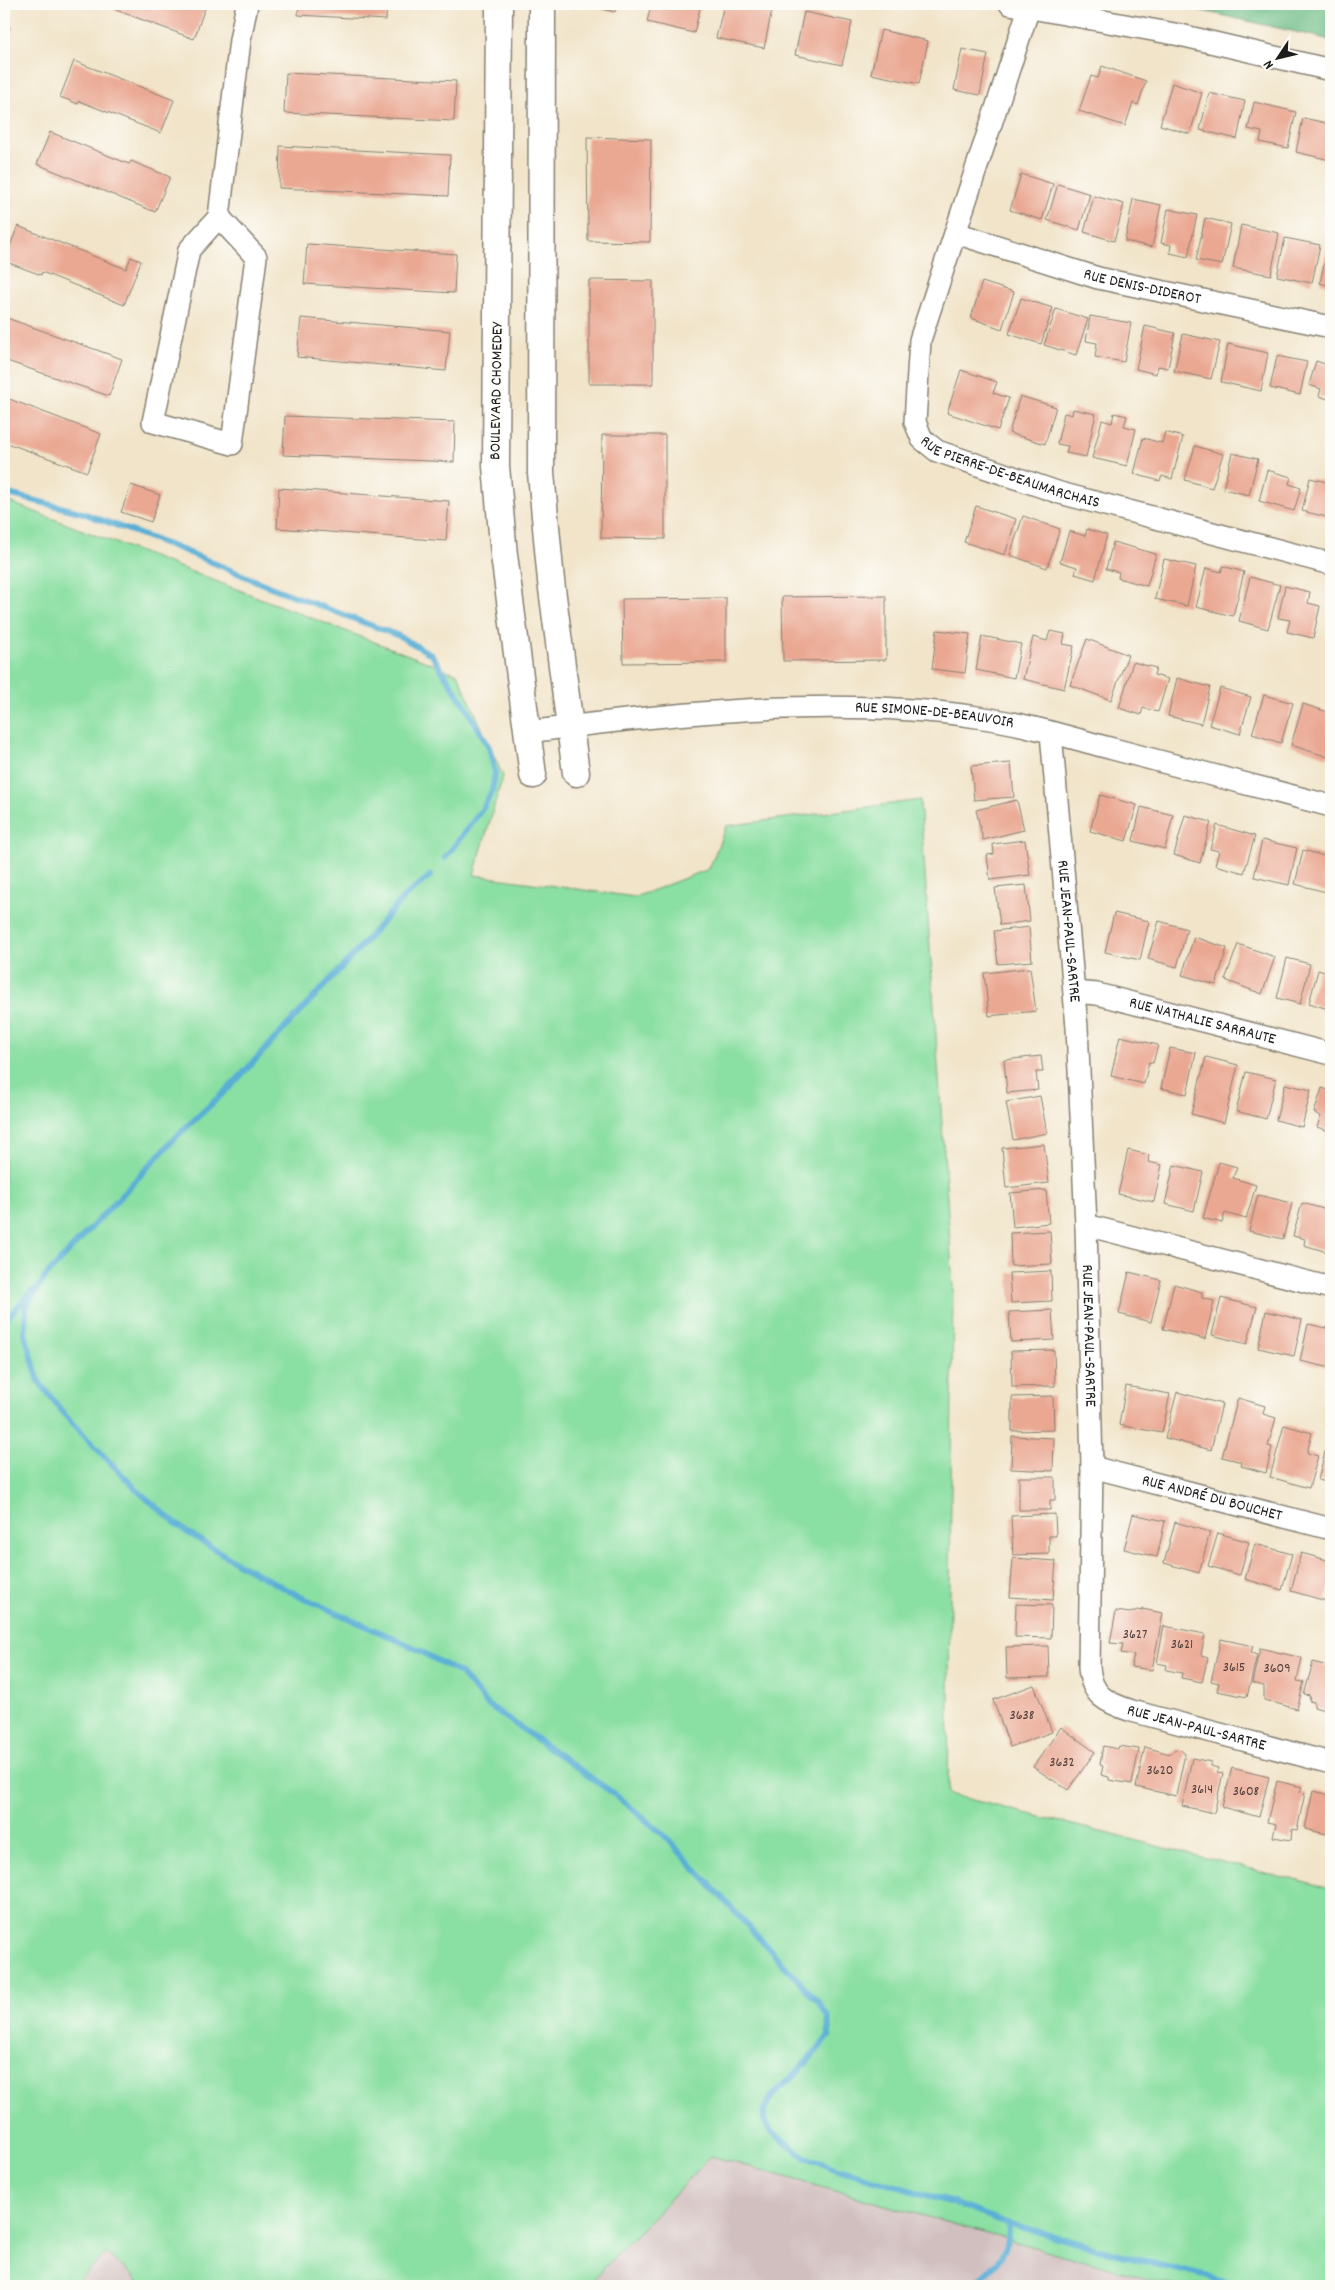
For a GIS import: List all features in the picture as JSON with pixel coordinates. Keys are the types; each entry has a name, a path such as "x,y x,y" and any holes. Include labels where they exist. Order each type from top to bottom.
{"street":[{"path":"219,216 256,257 232,444 153,422 189,250 219,216 240,40 247,4"},
{"name":"BOULEVARD CHOMEDEY","path":"499,4 496,466 504,555 533,775"},
{"path":"542,4 541,473 550,565 576,773"},
{"path":"1019,6 1180,35 1331,70"},
{"name":"RUE PIERRE-DE-BEAUMARCHAIS","path":"1019,6 956,233 920,340 915,422 922,438 929,446 937,450 1060,493 1331,564"},
{"name":"RUE DENIS-DIDEROT","path":"956,233 1098,278 1331,327"},
{"name":"RUE SIMONE-DE-BEAUVOIR","path":"528,732 758,710 824,708 892,710 978,717 1051,733 1331,806"},
{"name":"RUE JEAN-PAUL-SARTRE","path":"1051,733 1074,992 1086,1225 1092,1466 1089,1667 1091,1683 1096,1691 1108,1702 1132,1711 1331,1763"},
{"name":"RUE NATHALIE SARRAUTE","path":"1074,992 1097,994 1331,1054"},
{"path":"1086,1225 1331,1288"},
{"name":"RUE ANDRÉ DU BOUCHET","path":"1092,1466 1331,1530"}],"shaded area":[{"path":"711,2156 1173,2286 587,2286"},
{"path":"106,2252 144,2286 73,2286"}],"green space":[{"path":"1172,4 1331,4 1331,40"},
{"path":"4,500 458,674 503,776 474,875 635,897 709,869 726,826 920,800 953,1286 948,1794 1331,1889 1331,2286 1173,2286 711,2156 587,2286 144,2286 106,2253 73,2286 4,2286"}],"building":[{"path":"100,4 202,4 206,5 194,39"},
{"path":"299,4 387,4 386,20 298,15"},
{"path":"590,4 617,4 615,12 589,6"},
{"path":"651,4 701,4 694,33 647,22"},
{"path":"724,4 773,5 764,48 716,38"},
{"path":"804,12 852,22 842,65 795,55"},
{"path":"4,25 10,27 4,44"},
{"path":"881,30 928,41 919,84 871,74"},
{"path":"962,49 988,54 980,95 954,90"},
{"path":"74,61 174,100 161,133 79,101 78,104 60,97"},
{"path":"1102,66 1146,81 1138,105 1133,103 1125,126 1079,111 1091,76 1098,78"},
{"path":"286,73 456,81 454,121 284,113"},
{"path":"1172,83 1202,93 1190,134 1160,125"},
{"path":"1209,93 1245,101 1237,139 1200,130"},
{"path":"1254,102 1296,112 1288,148 1260,142 1262,132 1248,129"},
{"path":"1303,118 1331,124 1330,160 1296,152"},
{"path":"50,132 129,164 131,161 170,177 155,212 37,164"},
{"path":"587,137 651,139 650,242 588,241"},
{"path":"280,146 450,155 448,196 279,188"},
{"path":"1021,174 1053,184 1042,220 1010,210"},
{"path":"1058,184 1090,194 1079,230 1047,220"},
{"path":"1094,196 1124,204 1114,241 1084,232"},
{"path":"1133,199 1161,205 1152,247 1125,241"},
{"path":"1168,209 1197,215 1188,257 1170,253 1171,245 1161,243"},
{"path":"1205,218 1231,224 1222,265 1196,260"},
{"path":"1241,225 1279,233 1271,275 1233,268"},
{"path":"18,226 126,269 131,257 141,261 124,305 42,272 41,275 4,261"},
{"path":"1285,238 1320,245 1312,283 1277,276"},
{"path":"307,244 456,254 454,293 304,284"},
{"path":"1328,246 1331,247 1331,286 1320,283"},
{"path":"589,280 653,281 653,384 589,384"},
{"path":"982,282 1014,292 1002,329 971,318"},
{"path":"1021,298 1053,308 1041,344 1009,334"},
{"path":"1056,309 1088,319 1076,355 1044,345"},
{"path":"1090,316 1131,323 1124,362 1095,357 1097,343 1086,341"},
{"path":"4,317 122,359 109,396 4,360"},
{"path":"301,318 450,331 446,371 297,357"},
{"path":"1145,326 1175,333 1168,368 1158,366 1156,374 1136,369"},
{"path":"1183,334 1220,342 1211,379 1174,371"},
{"path":"1228,344 1268,353 1261,391 1221,382"},
{"path":"1277,356 1307,362 1300,395 1270,388"},
{"path":"1316,361 1331,366 1331,400 1319,396 1321,389 1309,385"},
{"path":"961,370 997,382 993,393 1009,398 998,430 947,413"},
{"path":"1020,396 1056,407 1045,444 1009,433"},
{"path":"4,397 101,434 87,472 4,442"},
{"path":"1073,409 1096,414 1086,457 1066,453 1068,446 1057,444 1064,413 1072,415"},
{"path":"1114,413 1127,416 1124,426 1136,429 1127,466 1092,458 1102,420 1112,423"},
{"path":"285,416 455,422 454,462 283,455"},
{"path":"1165,432 1183,437 1172,479 1162,476 1160,481 1134,474 1143,438 1162,443"},
{"path":"602,435 665,435 665,539 601,538"},
{"path":"1195,446 1223,454 1212,488 1185,480"},
{"path":"1232,453 1258,459 1249,495 1223,489"},
{"path":"1267,470 1291,477 1289,484 1301,488 1294,511 1259,501"},
{"path":"1310,478 1331,483 1331,518 1302,511"},
{"path":"131,485 160,495 151,522 121,512"},
{"path":"279,488 449,501 446,541 277,528"},
{"path":"976,506 1016,519 1005,555 964,542"},
{"path":"1023,516 1060,529 1047,568 1010,555"},
{"path":"1087,529 1107,535 1095,580 1075,574 1077,567 1060,562 1069,531 1085,536"},
{"path":"1113,542 1156,554 1147,586 1118,578 1119,572 1106,569"},
{"path":"1164,559 1196,566 1187,606 1155,599"},
{"path":"1223,566 1244,572 1233,616 1196,607 1206,568 1221,572"},
{"path":"1250,577 1280,585 1268,629 1239,621"},
{"path":"1285,586 1310,592 1308,603 1320,606 1313,638 1287,632 1290,620 1278,618"},
{"path":"886,596 886,660 783,661 782,597"},
{"path":"726,598 726,662 623,663 622,599"},
{"path":"937,630 970,634 965,673 932,669"},
{"path":"1331,630 1331,645 1327,644"},
{"path":"1050,631 1065,634 1063,644 1074,646 1064,689 1023,679 1033,637 1047,641"},
{"path":"982,636 1021,644 1014,678 976,670"},
{"path":"1087,639 1128,655 1111,700 1070,685"},
{"path":"1133,662 1156,668 1154,675 1168,679 1158,712 1143,708 1141,715 1119,708"},
{"path":"1177,678 1210,687 1201,724 1168,716"},
{"path":"1220,688 1251,697 1240,734 1209,725"},
{"path":"1264,695 1293,703 1281,743 1252,734"},
{"path":"1303,704 1331,713 1327,732 1331,733 1328,757 1291,745"},
{"path":"1011,763 1014,797 974,800 971,766"},
{"path":"1100,795 1137,805 1126,841 1090,831"},
{"path":"1017,800 1024,830 983,840 976,810"},
{"path":"1141,807 1173,815 1165,849 1133,841"},
{"path":"1185,815 1211,822 1200,863 1174,855"},
{"path":"1217,825 1255,836 1244,873 1215,865 1219,851 1210,849"},
{"path":"1025,840 1030,875 990,880 987,855 994,854 993,844"},
{"path":"1262,840 1297,848 1289,885 1254,877"},
{"path":"1303,850 1331,858 1331,873 1326,892 1295,884"},
{"path":"1026,885 1030,921 1000,925 995,888"},
{"path":"1114,913 1149,921 1140,960 1105,952"},
{"path":"1159,921 1187,929 1177,967 1148,959"},
{"path":"1029,927 1032,961 998,964 994,931"},
{"path":"1194,937 1227,948 1216,985 1182,975"},
{"path":"1238,944 1275,957 1262,994 1225,980"},
{"path":"1287,958 1310,964 1300,1004 1277,998"},
{"path":"1030,968 1036,1011 989,1016 984,973"},
{"path":"1318,970 1331,974 1331,1010 1309,1003"},
{"path":"1120,1036 1158,1045 1153,1063 1149,1062 1144,1084 1111,1076"},
{"path":"1170,1048 1196,1053 1187,1094 1161,1088"},
{"path":"1041,1056 1043,1072 1036,1072 1038,1090 1007,1093 1004,1060"},
{"path":"1206,1057 1238,1065 1224,1123 1191,1114"},
{"path":"1246,1072 1276,1079 1266,1119 1236,1111"},
{"path":"1285,1084 1311,1090 1302,1127 1276,1120"},
{"path":"1322,1088 1331,1091 1331,1132 1317,1127 1321,1116 1314,1113"},
{"path":"1040,1096 1047,1133 1013,1140 1006,1102"},
{"path":"1044,1144 1049,1183 1006,1188 1002,1148"},
{"path":"1128,1150 1149,1155 1148,1162 1162,1165 1154,1202 1118,1194"},
{"path":"1219,1162 1237,1167 1233,1178 1256,1185 1246,1219 1225,1213 1222,1223 1203,1218"},
{"path":"1174,1165 1203,1172 1194,1211 1165,1204"},
{"path":"1046,1190 1049,1223 1013,1227 1010,1193"},
{"path":"1258,1195 1292,1203 1283,1239 1249,1231"},
{"path":"1302,1203 1331,1211 1331,1238 1327,1252 1304,1245 1305,1239 1293,1236"},
{"path":"1050,1231 1052,1264 1011,1266 1010,1233"},
{"path":"1051,1271 1052,1301 1011,1303 1009,1273"},
{"path":"1129,1272 1161,1280 1151,1322 1119,1314"},
{"path":"1174,1284 1202,1292 1202,1298 1214,1301 1205,1339 1163,1329"},
{"path":"1221,1298 1257,1307 1247,1344 1212,1335"},
{"path":"1052,1310 1054,1340 1011,1342 1009,1312"},
{"path":"1266,1311 1302,1320 1294,1356 1258,1348"},
{"path":"1308,1324 1331,1329 1331,1368 1300,1361"},
{"path":"1054,1350 1055,1386 1012,1387 1011,1351"},
{"path":"1126,1386 1170,1394 1162,1433 1119,1425"},
{"path":"1177,1392 1222,1404 1211,1450 1165,1438"},
{"path":"1053,1396 1054,1430 1012,1431 1012,1397"},
{"path":"1238,1398 1265,1406 1263,1414 1276,1418 1268,1446 1272,1447 1266,1473 1241,1466 1242,1462 1222,1457"},
{"path":"1284,1425 1312,1433 1307,1453 1318,1456 1309,1488 1270,1477"},
{"path":"1012,1436 1054,1438 1053,1471 1011,1469"},
{"path":"1327,1444 1331,1445 1331,1483 1318,1480"},
{"path":"1019,1477 1055,1477 1055,1500 1050,1500 1050,1510 1019,1510"},
{"path":"1055,1514 1056,1536 1049,1536 1049,1554 1013,1555 1011,1516"},
{"path":"1133,1514 1165,1521 1157,1557 1124,1549"},
{"path":"1175,1522 1210,1532 1199,1573 1164,1563"},
{"path":"1218,1533 1249,1542 1240,1575 1208,1566"},
{"path":"1255,1544 1292,1554 1282,1590 1245,1579"},
{"path":"1301,1553 1331,1561 1331,1582 1326,1601 1291,1591"},
{"path":"1013,1558 1056,1561 1053,1600 1010,1597"},
{"path":"1016,1604 1052,1605 1051,1638 1015,1637"},
{"path":"1142,1609 1163,1613 1152,1670 1131,1667 1134,1655 1121,1653 1123,1644 1110,1643 1116,1611 1130,1613 1137,1610 1142,1611"},
{"path":"1164,1626 1205,1634 1201,1655 1208,1657 1202,1682 1181,1678 1182,1673 1166,1670 1167,1665 1157,1663"},
{"path":"1221,1639 1253,1646 1251,1653 1257,1655 1247,1697 1217,1691 1219,1683 1211,1681"},
{"path":"1048,1646 1049,1677 1007,1678 1006,1647"},
{"path":"1260,1648 1302,1658 1297,1681 1304,1682 1297,1709 1264,1700 1264,1686 1252,1683"},
{"path":"1313,1662 1331,1667 1331,1712 1314,1707 1314,1702 1309,1701 1310,1696 1304,1695"},
{"path":"1034,1685 1052,1732 1010,1747 993,1700"},
{"path":"1061,1727 1095,1752 1068,1790 1033,1767"},
{"path":"1103,1746 1118,1749 1119,1746 1139,1749 1132,1784 1109,1780 1109,1777 1101,1775 1103,1766 1100,1765"},
{"path":"1145,1747 1170,1754 1176,1749 1181,1750 1185,1754 1176,1796 1136,1787"},
{"path":"1192,1758 1211,1762 1211,1766 1218,1768 1217,1772 1223,1773 1214,1813 1182,1806"},
{"path":"1232,1768 1269,1777 1259,1817 1222,1807"},
{"path":"1277,1781 1302,1787 1300,1792 1305,1793 1297,1830 1292,1829 1291,1840 1273,1837 1276,1824 1267,1822"},
{"path":"1313,1791 1331,1795 1331,1835 1305,1829"}],"waterway":[{"path":"4,493 80,512 185,551 273,588 399,636 431,654 463,702 489,747 495,773 492,791 483,808 445,858"},
{"path":"431,875 403,898 355,953 232,1085 177,1136 45,1277 26,1306 25,1334 39,1382 69,1420 139,1492 185,1531 239,1564 299,1596 415,1648 461,1674 487,1704 614,1794 664,1835 819,2003 828,2017 829,2036 806,2063 772,2096 764,2111 764,2121 771,2131 792,2148 810,2159 841,2170 953,2203 1007,2223 1139,2260 1244,2286"},
{"path":"4,1321 32,1291"},
{"path":"972,2286 994,2266 1004,2251 1008,2234 1007,2223"}]}
